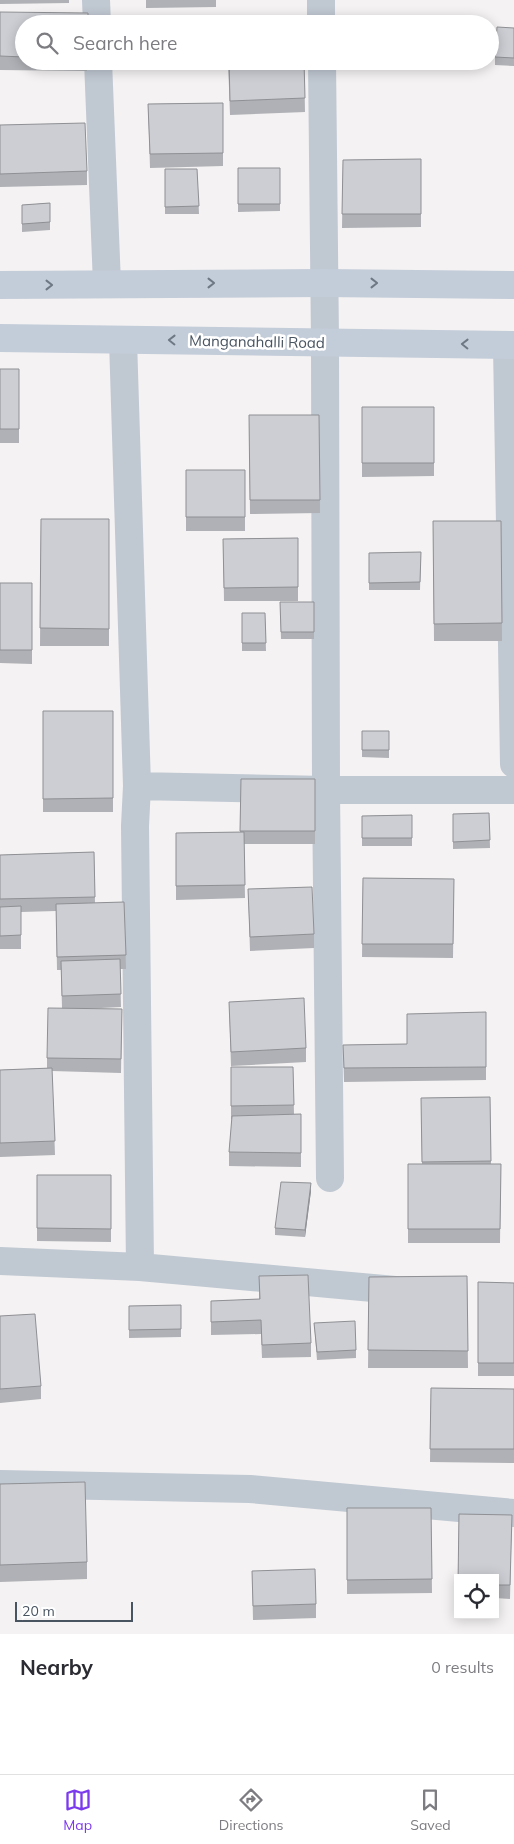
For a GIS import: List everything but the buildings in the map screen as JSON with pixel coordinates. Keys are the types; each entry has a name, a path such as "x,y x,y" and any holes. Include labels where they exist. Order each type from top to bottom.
{"main road":[{"path":"0,285 514,284"},
{"name":"Manganahalli Road","path":"0,338 511,345"}],"street":[{"path":"96,0 97,15"},
{"path":"321,0 321,15"},
{"path":"98,70 107,284"},
{"path":"322,70 330,1178"},
{"path":"124,340 136,786 140,1267"},
{"path":"511,345 514,764"},
{"path":"136,786 326,790 514,790"},
{"path":"0,1261 140,1267 395,1290"},
{"path":"0,1484 250,1489 514,1513"}]}
